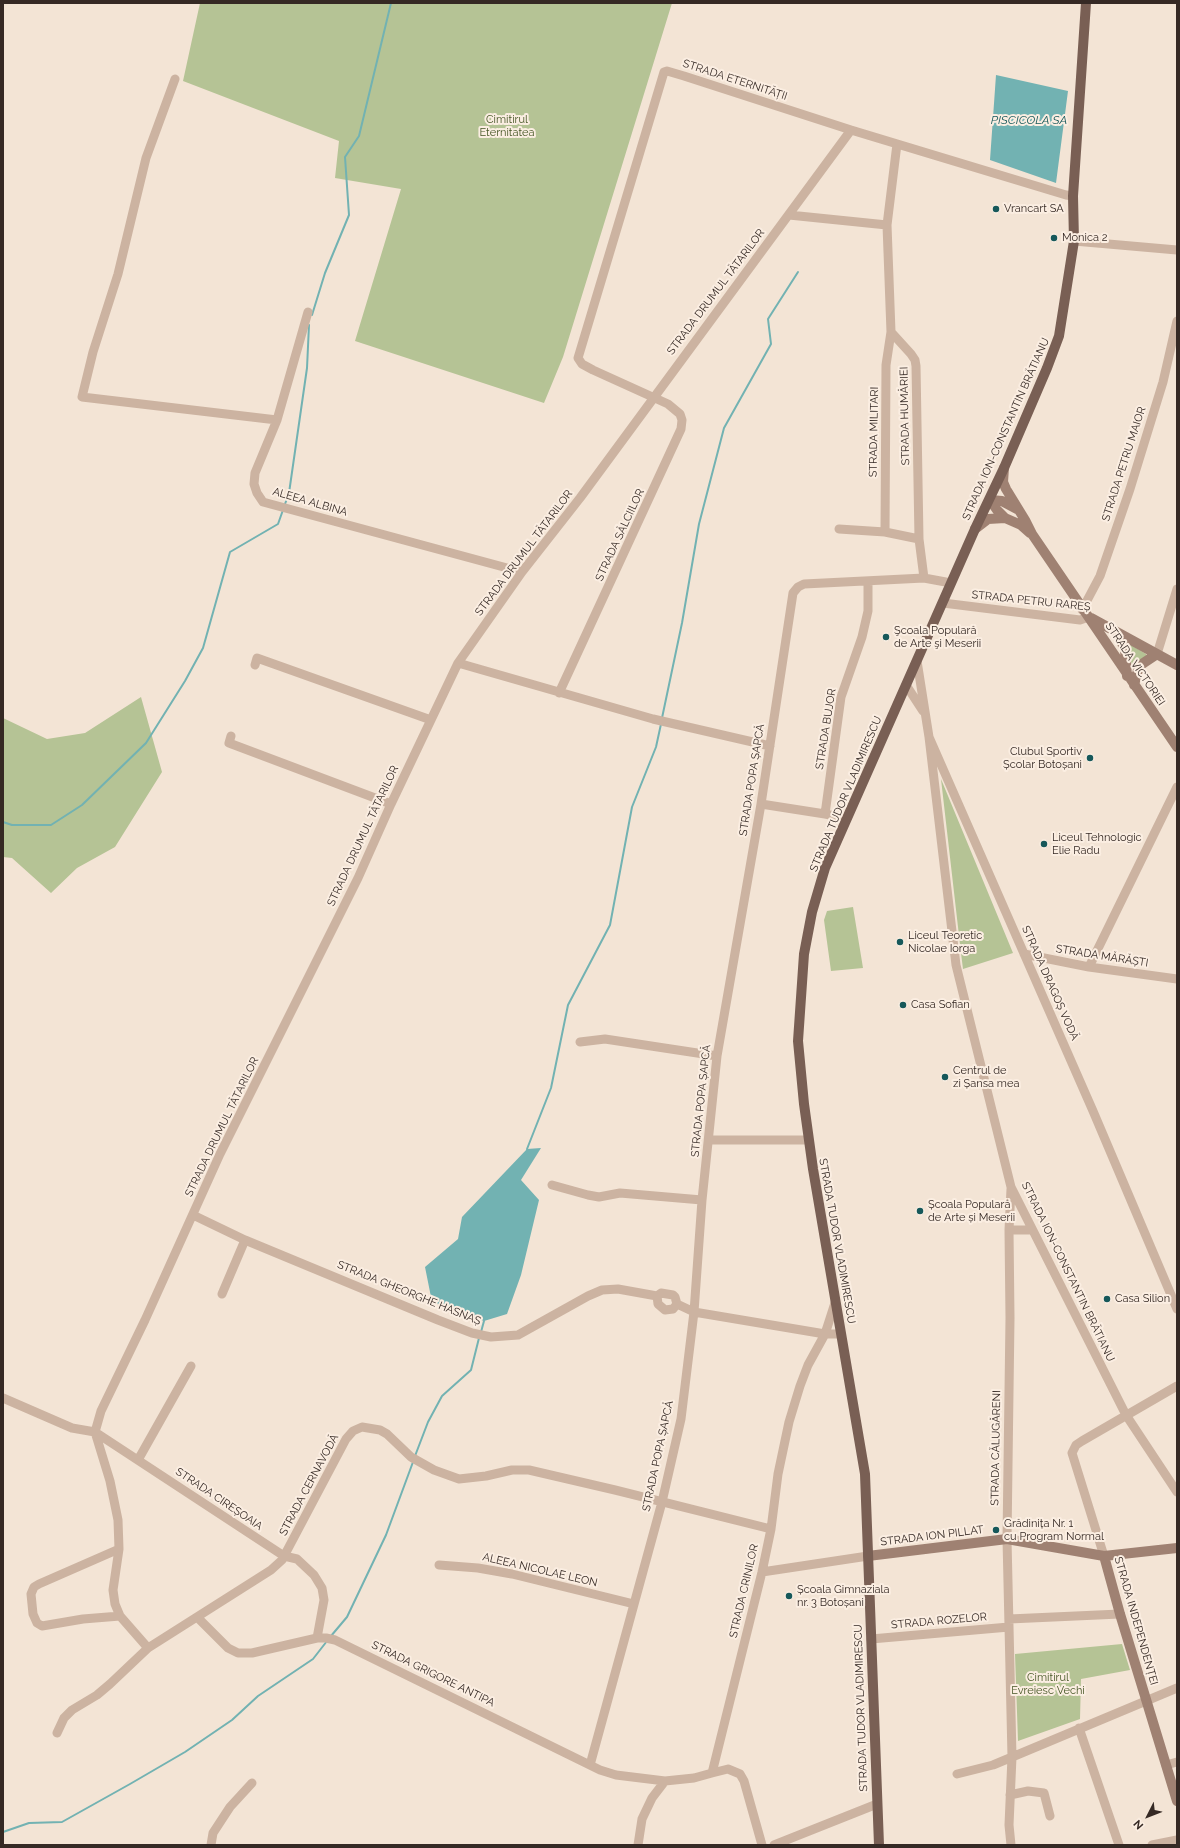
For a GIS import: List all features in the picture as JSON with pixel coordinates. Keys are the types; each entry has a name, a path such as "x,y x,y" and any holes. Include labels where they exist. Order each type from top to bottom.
{"main road":[{"name":"STRADA ION-CONSTANTIN BRĂTIANU","path":"917,661 975,529 1004,468 1047,368 1059,336 1074,241 1074,196 1086,3"},
{"name":"STRADA VICTORIEI","path":"1004,468 1004,482 1017,509 1025,520 1032,534 1127,676 1177,747"},
{"name":"STRADA VICTORIEI","path":"990,500 997,510 1006,518 1021,525 1032,534"},
{"path":"990,500 1002,502 1017,509"},
{"path":"975,529 988,519 1006,518"},
{"name":"STRADA PETRU RAREȘ","path":"1085,613 1118,634 1177,665"},
{"path":"1118,634 1127,658 1127,676"},
{"path":"1134,685 1138,670 1142,664 1157,654"},
{"name":"STRADA TUDOR VLADIMIRESCU","path":"879,1845 864,1474 808,1140 798,1040 804,954 812,912 825,868 917,661"},
{"name":"STRADA ION PILLAT","path":"868,1556 1007,1539 1104,1556 1177,1548"},
{"name":"STRADA INDEPENDENȚEI","path":"1104,1556 1120,1614 1177,1801"}],"street":[{"name":"STRADA ETERNITĂȚII","path":"653,397 587,367 582,364 578,358 664,72 667,71 684,76 851,130 1066,195 1074,196"},
{"path":"175,79 146,158 118,274 94,346 82,396 277,420"},
{"name":"STRADA DRUMUL TĂTARILOR","path":"95,1432 101,1411 220,1154 358,878 391,804 458,663 522,572 580,498 851,130"},
{"path":"891,332 887,225 897,144"},
{"path":"789,215 887,225"},
{"path":"1074,241 1177,250"},
{"name":"ALEEA ALBINA","path":"308,312 277,420 255,473 254,484 257,494 264,502 294,511 522,572"},
{"name":"STRADA PETRU MAIOR","path":"1085,613 1100,576 1130,489 1163,382 1177,321"},
{"name":"STRADA MILITARI","path":"885,532 886,365 891,332"},
{"name":"STRADA HUMĂRIEI","path":"891,332 911,354 915,360 916,366 919,539 924,578"},
{"name":"STRADA SĂLCIILOR","path":"559,693 679,436 682,420 680,414 668,404 653,397"},
{"path":"839,529 885,532 919,539"},
{"name":"STRADA POPA ȘAPCĂ","path":"590,1765 662,1502 681,1419 694,1312 702,1200 710,1140 717,1056 761,804 793,593 804,584 924,578 951,583"},
{"name":"STRADA BUJOR","path":"825,814 841,697 862,637 868,612 868,582"},
{"path":"1157,654 1177,589"},
{"name":"STRADA PETRU RAREȘ","path":"943,603 1080,620 1085,613"},
{"path":"255,665 257,658 431,720"},
{"name":"STRADA DRAGOȘ VODĂ","path":"917,661 929,737 1177,1309"},
{"path":"458,663 653,719 770,746"},
{"path":"906,686 925,715"},
{"path":"231,736 229,743 391,804"},
{"name":"STRADA ION-CONSTANTIN BRĂTIANU","path":"929,737 956,965 1011,1187 1126,1415 1177,1492"},
{"path":"1089,967 1177,787"},
{"path":"761,804 846,818"},
{"name":"STRADA MĂRĂȘTI","path":"1024,954 1089,967 1177,980"},
{"path":"580,1042 604,1039 717,1056"},
{"path":"710,1140 808,1140"},
{"path":"552,1185 599,1197 620,1193 702,1200"},
{"name":"STRADA CĂLUGĂRENI","path":"1011,1187 1009,1230 1010,1318 1007,1539 1012,1757 1009,1825 1011,1845"},
{"name":"STRADA GHEORGHE HASNAȘ","path":"193,1215 245,1240 472,1333 491,1337 518,1335 602,1290 618,1289 657,1296"},
{"path":"1009,1230 1032,1230"},
{"path":"222,1294 245,1240"},
{"path":"677,1304 673,1309 665,1310 658,1304 657,1296 661,1293 673,1295 677,1304 694,1312 825,1334 841,1334"},
{"name":"STRADA CRINILOR","path":"712,1773 762,1572 771,1529 778,1474 789,1422 806,1372 825,1334 835,1303"},
{"path":"138,1460 192,1366"},
{"name":"STRADA INDEPENDENȚEI","path":"1104,1556 1072,1453 1076,1445 1082,1441 1177,1386"},
{"path":"3,1398 72,1428 95,1432 114,1498 118,1520 119,1549 114,1590 115,1604 120,1616 148,1648"},
{"name":"STRADA CERNAVODĂ","path":"58,1733 64,1718 72,1710 110,1684 148,1648 270,1570 284,1556 346,1439 353,1431 362,1427 372,1428 387,1434 411,1457 434,1470 459,1479 486,1476 512,1470 529,1470 771,1529"},
{"name":"STRADA CIREȘOAIA","path":"95,1432 284,1556 298,1560 314,1575 322,1588 326,1639"},
{"path":"119,1549 39,1584 34,1587 32,1594 33,1614 37,1622 42,1626 83,1619 120,1616"},
{"name":"STRADA ION PILLAT","path":"762,1572 868,1556"},
{"name":"ALEEA NICOLAE LEON","path":"439,1565 478,1568 512,1574 634,1604"},
{"name":"STRADA ROZELOR","path":"871,1639 1009,1623 1120,1614"},
{"path":"197,1617 228,1648 238,1653 252,1653 326,1639"},
{"name":"STRADA GRIGORE ANTIPA","path":"326,1639 590,1765 616,1775 665,1781"},
{"path":"957,1774 993,1765 1177,1688"},
{"path":"1079,1728 1119,1845"},
{"path":"1166,1765 1177,1762"},
{"path":"638,1845 642,1819 652,1798 665,1781 694,1778 728,1769 734,1770 742,1777 762,1845"},
{"path":"211,1845 213,1833 230,1808 252,1783"},
{"path":"1010,1795 1028,1791 1044,1793 1050,1816"},
{"path":"774,1845 877,1804"},
{"path":"1152,1845 1177,1840"}],"green space":[{"name":"Cimitirul Eternitatea","path":"200,3 672,3 563,357 544,403 355,341 401,189 335,178 339,141 183,81"},
{"path":"1128,643 1147,656 1134,667 1132,665 1126,644"},
{"path":"141,697 162,772 115,847 77,868 51,893 12,858 3,857 3,718 47,739 85,733"},
{"path":"941,779 1013,953 963,969 961,953"},
{"path":"853,907 863,968 831,971 824,920 827,911"},
{"name":"Cimitirul Evreiesc Vechi","path":"1122,1644 1130,1670 1081,1679 1080,1719 1018,1741 1015,1654"}],"water":[{"name":"PISCICOLA SA","path":"996,75 1068,91 1056,183 990,160"},
{"path":"541,1148 521,1180 539,1200 521,1275 507,1314 484,1321 432,1302 425,1267 458,1239 462,1217 527,1149"}],"waterway":[{"path":"312,315 325,273 349,215 345,157 359,136 391,3"},
{"path":"662,718 682,623 699,524 724,428 771,344 768,319 798,272"},
{"path":"285,504 289,493 307,368 309,325"},
{"path":"3,822 12,825 51,825 82,805 146,743 185,681 203,648 230,552 278,524 283,510"},
{"path":"527,1149 551,1088 568,1005 610,925 632,807 656,747 661,724"},
{"path":"481,1332 484,1321"},
{"path":"415,1456 428,1422 442,1396 471,1370 479,1338"},
{"path":"331,1636 347,1617 386,1535 413,1462"},
{"path":"3,1832 29,1823 62,1822 185,1752 232,1720 258,1696 313,1659 327,1641"}],"place":[{"name":"Vrancart SA","path":"996,209"},
{"name":"Monica 2","path":"1054,238"},
{"name":"Şcoala Populară de Arte şi Meserii","path":"886,637"},
{"name":"Clubul Sportiv Școlar Botoșani","path":"1090,758"},
{"name":"Liceul Tehnologic Elie Radu","path":"1044,844"},
{"name":"Liceul Teoretic Nicolae Iorga","path":"900,942"},
{"name":"Casa Sofian","path":"903,1005"},
{"name":"Centrul de zi Șansa mea","path":"945,1077"},
{"name":"Școala Populară de Arte și Meserii","path":"920,1211"},
{"name":"Casa Silion","path":"1107,1299"},
{"name":"Grădinița Nr. 1 cu Program Normal","path":"996,1530"},
{"name":"Școala Gimnaziala nr. 3 Botoșani","path":"789,1596"}]}
